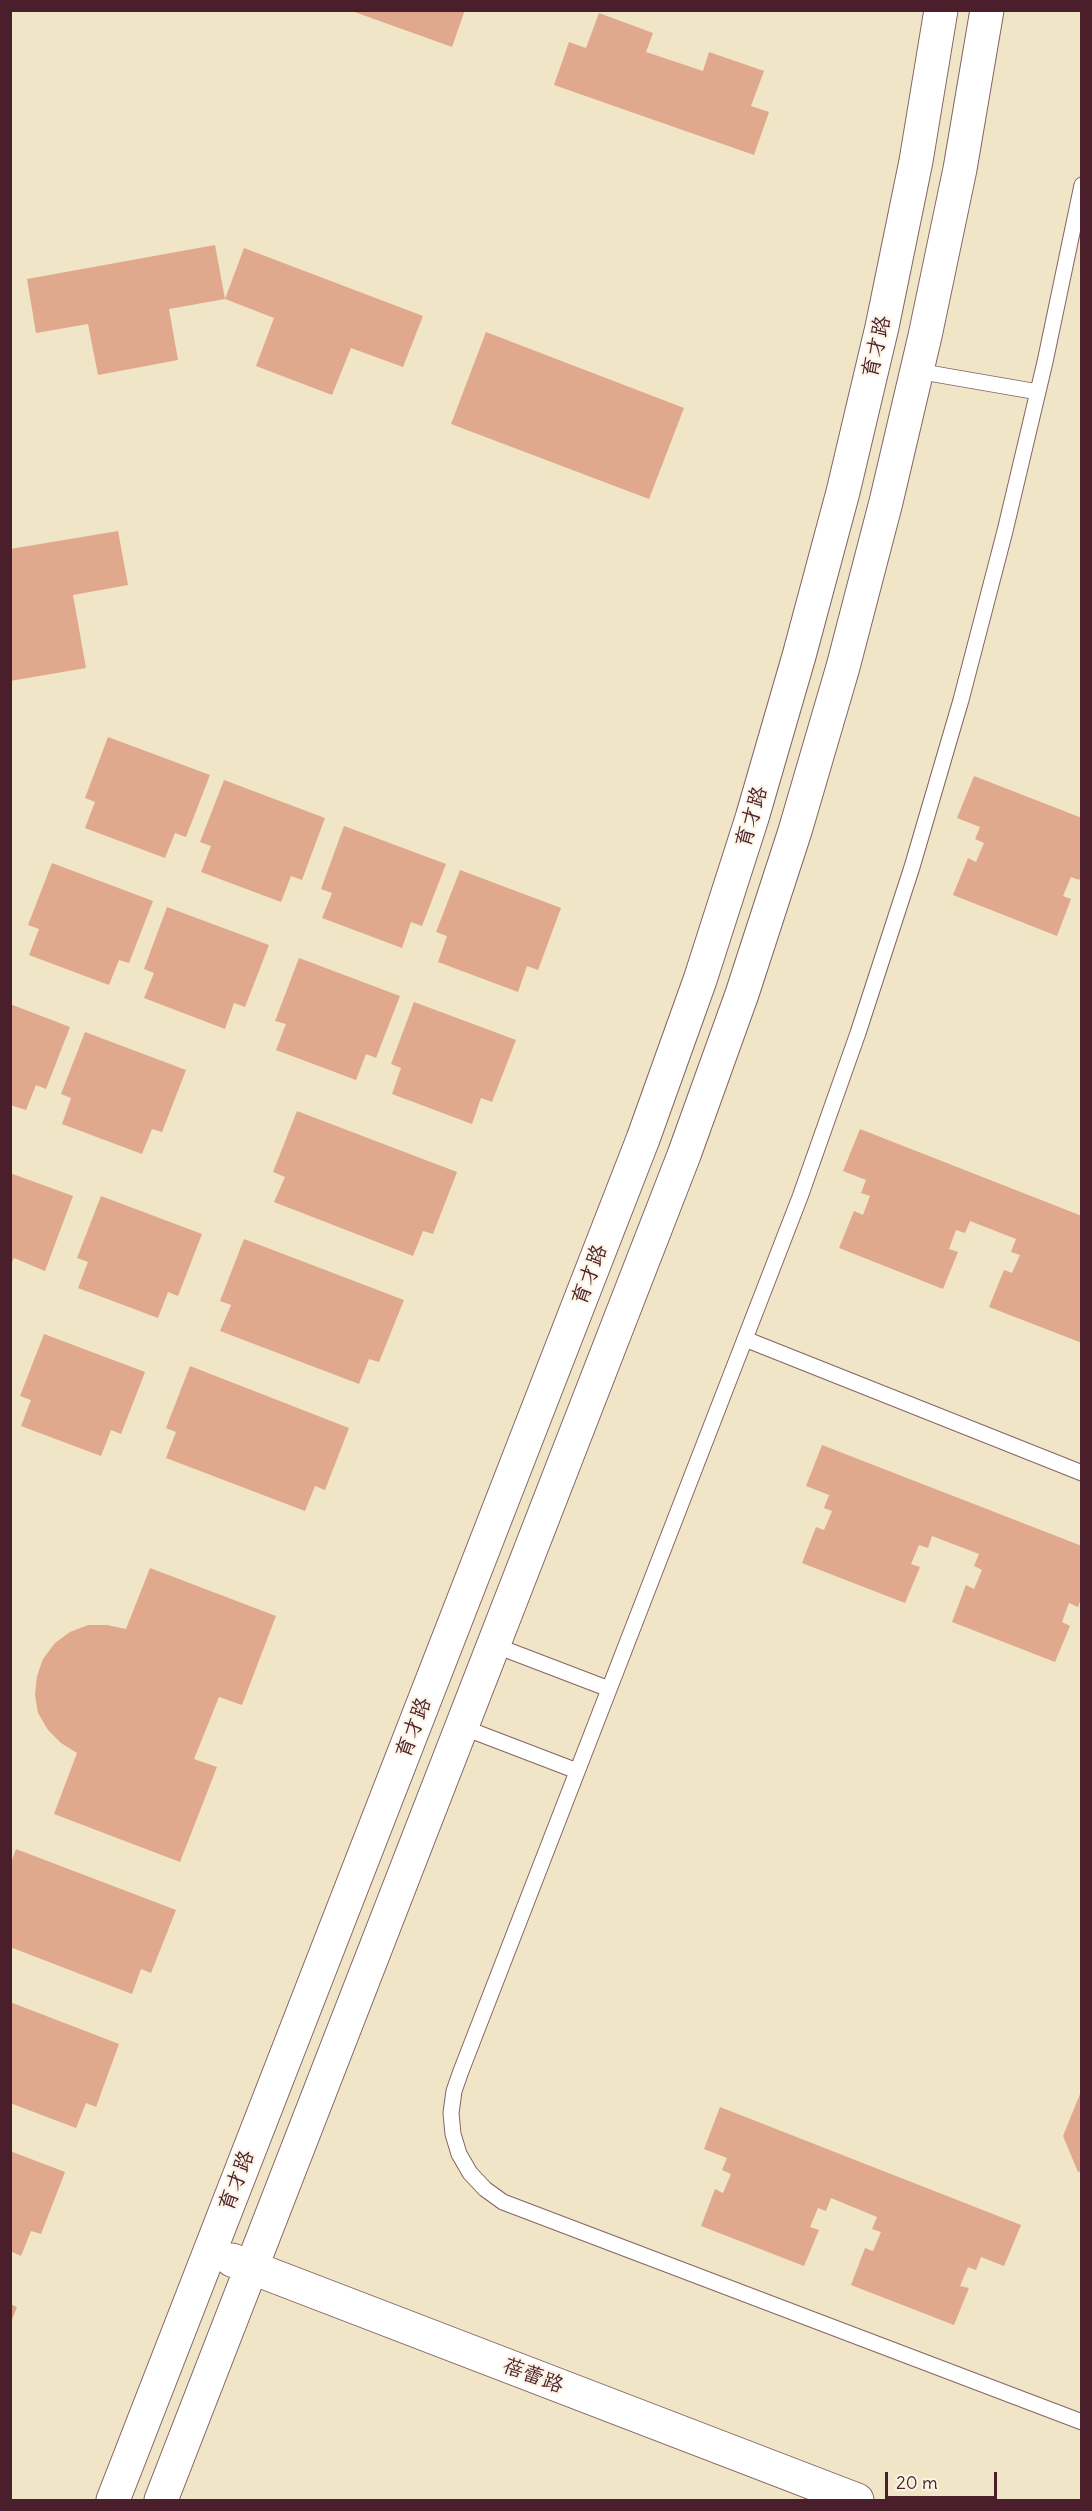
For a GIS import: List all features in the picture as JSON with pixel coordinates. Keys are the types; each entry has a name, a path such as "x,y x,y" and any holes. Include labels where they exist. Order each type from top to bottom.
{"street":[{"name":"育才路","path":"113,2500 643,1139 703,969 752,818 843,492 904,216 941,10"},
{"name":"育才路","path":"161,2500 684,1155 746,983 795,831 843,667 886,502 917,371 960,169 987,10"},
{"name":"蓓蕾路","path":"210,2252 857,2500"}],"lane":[{"path":"1082,185 1038,392 1005,531 961,700 912,867 843,1077 800,1197 453,2091 451,2113 453,2134 459,2154 470,2173 485,2189 503,2202 1082,2422"},
{"path":"917,371 1038,392"},
{"path":"745,1339 1082,1473"},
{"path":"494,1645 609,1689"},
{"path":"462,1727 577,1771"}],"building":[{"path":"349,10 465,10 452,47"},
{"path":"599,13 653,33 646,52 703,71 709,52 764,71 751,106 769,112 754,155 554,85 569,42 586,48"},
{"path":"215,245 225,299 169,309 178,360 98,375 88,324 36,333 27,279"},
{"path":"244,248 423,316 403,367 351,348 332,395 256,366 274,318 225,299"},
{"path":"486,332 684,408 649,499 451,424"},
{"path":"118,531 128,585 73,595 86,668 10,681 10,549"},
{"path":"108,737 210,775 186,837 175,833 165,858 85,828 95,802 85,798"},
{"path":"974,776 1082,818 1082,874 1079,880 1071,877 1063,896 1071,899 1057,936 953,895 968,858 976,862 984,843 975,839 980,827 957,818"},
{"path":"224,780 325,818 302,880 291,876 281,902 201,872 211,846 200,842"},
{"path":"344,826 446,864 422,926 411,922 402,948 322,918 332,893 321,889"},
{"path":"52,863 153,901 129,963 119,960 109,985 29,955 39,929 28,925"},
{"path":"460,870 561,908 538,970 527,966 518,992 438,962 447,936 436,932"},
{"path":"167,907 269,945 245,1007 234,1003 225,1029 144,998 154,973 144,969"},
{"path":"299,958 400,996 376,1058 366,1054 356,1080 276,1050 286,1024 275,1021"},
{"path":"414,1002 516,1040 492,1102 481,1098 472,1124 392,1094 401,1068 391,1064"},
{"path":"10,1004 70,1027 46,1089 36,1085 26,1110 10,1105"},
{"path":"85,1032 186,1070 162,1132 152,1129 142,1154 62,1124 71,1098 61,1094"},
{"path":"297,1111 457,1172 433,1234 423,1231 413,1256 274,1202 285,1177 273,1172"},
{"path":"860,1129 1082,1216 1082,1343 989,1307 1004,1270 1012,1273 1020,1255 1011,1252 1016,1239 970,1221 965,1233 956,1230 949,1249 958,1252 943,1289 839,1248 854,1211 863,1215 870,1196 861,1193 866,1180 843,1171"},
{"path":"10,1173 73,1196 45,1271 14,1258 10,1266"},
{"path":"101,1196 202,1234 178,1296 168,1292 158,1318 78,1288 88,1262 77,1258"},
{"path":"244,1239 404,1300 379,1362 369,1359 359,1384 220,1331 231,1305 220,1301"},
{"path":"44,1334 145,1372 121,1434 111,1430 101,1456 21,1426 31,1400 20,1396"},
{"path":"190,1366 349,1428 325,1490 315,1486 305,1511 166,1458 176,1432 166,1428"},
{"path":"822,1445 1082,1546 1082,1596 1078,1607 1069,1603 1062,1622 1070,1626 1055,1662 952,1622 966,1585 974,1589 982,1570 974,1566 979,1554 932,1536 928,1548 919,1545 911,1564 920,1567 905,1603 802,1563 816,1527 824,1530 832,1511 824,1508 829,1495 806,1486"},
{"path":"150,1568 276,1616 242,1705 219,1697 194,1759 217,1767 180,1862 54,1814 77,1753 61,1743 48,1730 38,1713 35,1695 37,1676 43,1659 55,1643 70,1632 88,1625 107,1625 126,1629"},
{"path":"16,1849 176,1910 151,1973 141,1969 132,1994 10,1947 10,1865"},
{"path":"10,2002 119,2044 96,2107 86,2103 76,2128 10,2103"},
{"path":"1082,2089 1082,2171 1078,2172 1063,2136"},
{"path":"720,2107 1021,2225 1004,2266 981,2257 976,2270 968,2267 960,2286 969,2288 954,2325 851,2285 865,2248 873,2251 881,2232 872,2229 877,2217 831,2198 826,2211 818,2208 810,2227 819,2230 804,2266 701,2226 715,2189 723,2193 731,2174 722,2170 727,2158 704,2149"},
{"path":"10,2151 65,2172 41,2234 31,2231 21,2256 10,2251"},
{"path":"10,2304 17,2307 11,2322 10,2322"}]}
